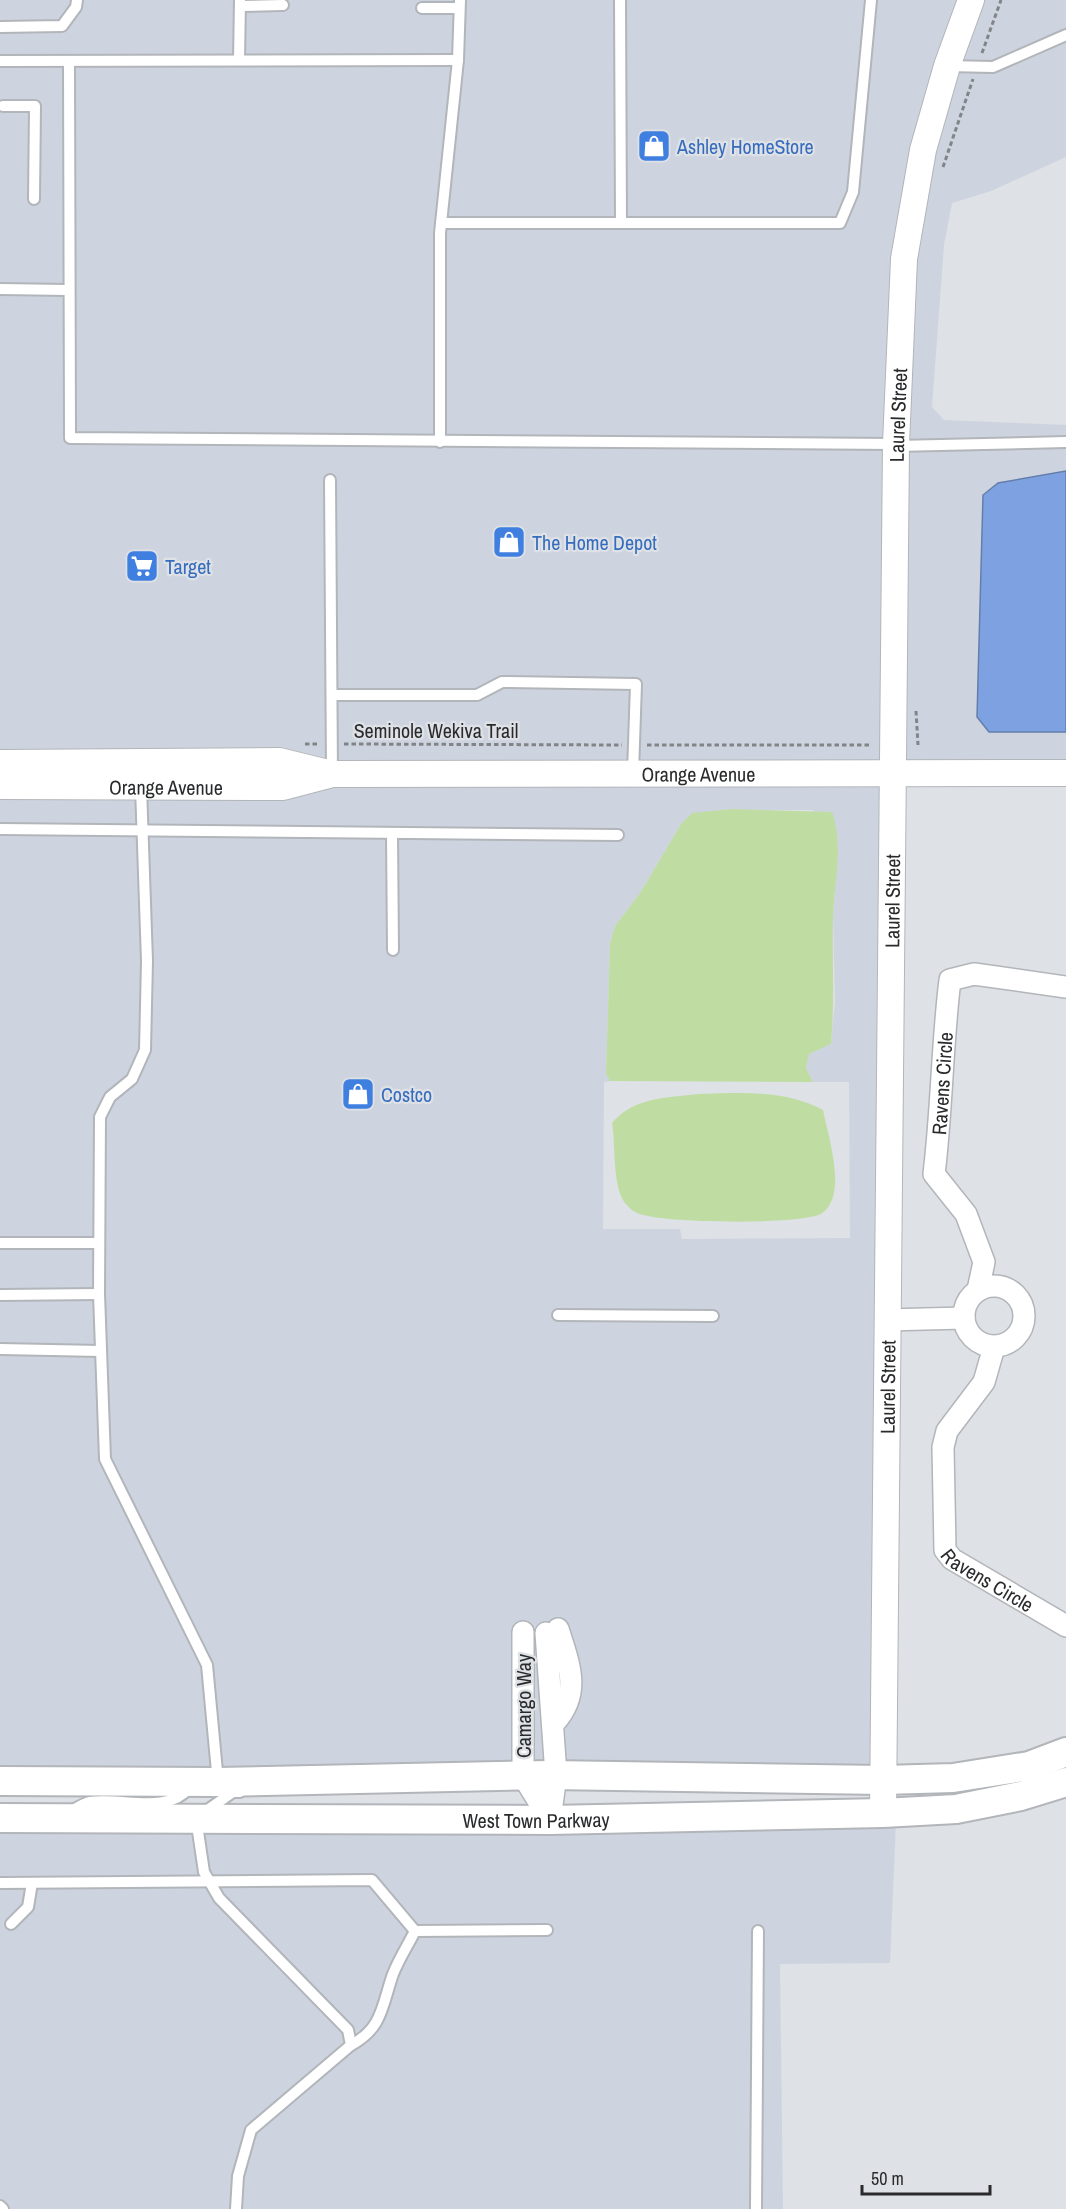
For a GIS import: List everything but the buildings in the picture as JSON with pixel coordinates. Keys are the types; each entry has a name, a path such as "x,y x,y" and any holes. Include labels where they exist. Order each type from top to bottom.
{"main road":[{"path":"0,1781 206,1782 556,1775 883,1780 953,1778 1029,1766 1066,1752"},
{"name":"West Town Parkway","path":"0,1818 549,1820 883,1813 956,1809 1021,1796 1066,1782"}],"street":[{"name":"Laurel Street","path":"883,1813 896,445 904,259 923,150 947,66 971,0"},
{"name":"Orange Avenue","path":"0,763 279,761 332,774 1066,773"},
{"name":"Orange Avenue","path":"0,786 283,787 332,774"},
{"name":"Ravens Circle","path":"964,1318 967,1301 978,1290 984,1262 966,1214 934,1174 941,1112 944,1025 950,980 974,974 1066,987"},
{"path":"886,1320 964,1318 967,1332 978,1343 994,1347 1009,1343 1021,1332 1025,1316 1021,1301 1009,1290 994,1286 978,1290"},
{"name":"Ravens Circle","path":"994,1347 984,1382 947,1431 943,1447 945,1550 952,1559 1066,1626"},
{"name":"Camargo Way","path":"549,1820 556,1775 552,1631"},
{"name":"Camargo Way","path":"523,1632 523,1776 549,1820"}],"lane":[{"path":"0,27 62,26 76,7 77,0"},
{"path":"620,0 621,224"},
{"path":"441,223 840,224 853,192 871,0"},
{"path":"239,60 240,3 283,5"},
{"path":"422,8 460,4 458,60 441,223 440,442"},
{"path":"947,66 993,68 1066,35"},
{"path":"0,61 458,60"},
{"path":"69,61 69,438 896,445 1066,442"},
{"path":"3,106 35,106 34,199"},
{"path":"0,289 68,290"},
{"path":"330,480 332,774"},
{"path":"332,695 477,695 502,682 636,684 633,773"},
{"path":"57,1818 89,1802 165,1802 206,1782 207,1665 105,1459 98,1243 100,1117 110,1097 132,1079 145,1050 147,961 141,787"},
{"path":"0,829 618,835"},
{"path":"392,833 393,950"},
{"path":"0,1243 98,1243"},
{"path":"0,1295 99,1294"},
{"path":"558,1315 712,1316"},
{"path":"0,1349 101,1351"},
{"path":"350,1779 327,1792 232,1792 196,1818 204,1872 219,1898 348,2030 351,2045"},
{"path":"0,1883 372,1880 415,1931"},
{"path":"11,1924 28,1907 32,1883"},
{"path":"415,1931 547,1930"},
{"path":"236,2209 238,2176 251,2130 351,2045 367,2036 377,2021 394,1972 415,1931"},
{"path":"756,2209 758,1931"},
{"path":"0,2206 3,2209"}],"path":[{"path":"986,41 1001,0"},
{"path":"942,169 971,87"},
{"name":"Seminole Wekiva Trail","path":"296,744 871,745"}],"shaded area":[{"path":"0,0 961,0 915,147 884,763 0,765"},
{"path":"980,0 1066,0 1066,157 991,191 952,203 944,245 932,407 944,420 1066,425 1066,471 998,483 983,495 977,717 989,732 1066,732 1066,763 901,763 912,260 932,153"},
{"path":"884,782 875,1770 564,1766 562,1727 572,1717 579,1696 561,1692 541,1722 545,1727 547,1765 0,1771 0,785","holes":["774,810 813,810 836,876 833,916 835,1002 831,1043 809,1054 806,1068 813,1082 849,1082 850,1238 682,1239 680,1229 603,1229 604,1082 610,1081 606,1074 610,943 615,926 640,893 681,824"]},
{"path":"896,1822 890,1963 780,1964 783,2209 0,2209 0,1828"}],"green space":[{"path":"731,809 832,812 836,825 838,851 833,918 831,1044 809,1054 806,1068 813,1082 610,1081 606,1074 610,943 615,926 640,893 681,824 692,813"},
{"path":"698,1094 778,1095 808,1103 823,1110 835,1171 834,1194 826,1209 821,1214 808,1218 734,1222 658,1218 633,1211 625,1203 618,1186 612,1123 621,1114 640,1103"}],"water":[{"path":"1066,471 1066,732 989,732 977,717 983,495 998,483"}],"place":[{"name":"Ashley HomeStore","path":"654,146"},
{"name":"The Home Depot","path":"509,542"},
{"name":"Target","path":"142,566"},
{"name":"Costco","path":"358,1094"}]}
